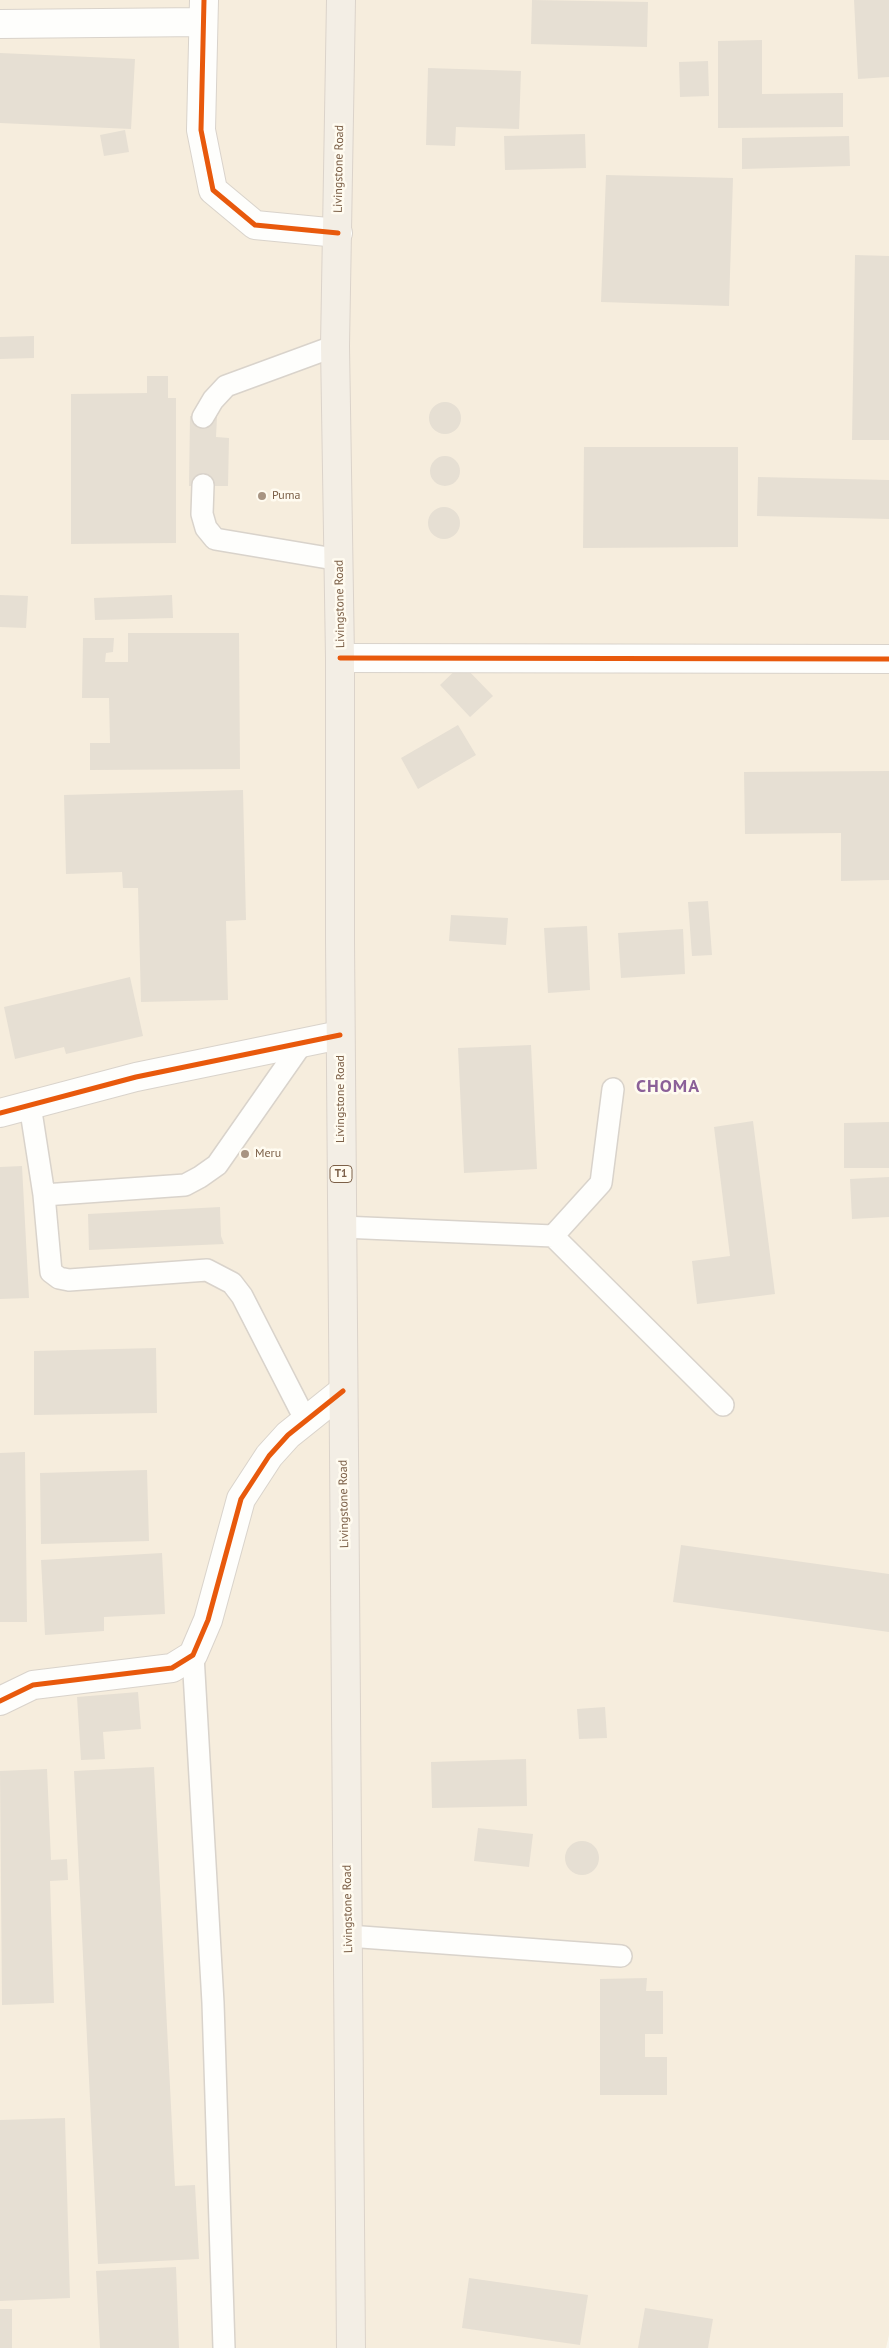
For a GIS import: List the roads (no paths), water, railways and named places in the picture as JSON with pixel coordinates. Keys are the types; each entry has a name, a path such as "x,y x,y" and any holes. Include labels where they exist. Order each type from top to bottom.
{"highway":[{"name":"Livingstone Road","path":"341,0 335,346 340,560 340,1035 351,2348"}],"street":[{"path":"0,24 203,11 201,130 213,190 255,225 338,233"},
{"path":"340,658 889,659"},
{"path":"0,1113 136,1077 340,1035"},
{"path":"0,1701 33,1684 172,1668 193,1656 208,1620 241,1499 269,1456 288,1435 343,1391"}],"lane":[{"path":"203,417 213,400 226,386 335,346"},
{"path":"203,485 202,514 206,528 215,539 340,560"},
{"path":"44,1195 185,1185 200,1177 217,1165 302,1042"},
{"path":"553,1236 601,1182 612,1088"},
{"path":"30,1105 44,1195 51,1272 59,1278 69,1280 207,1270 232,1282 242,1296 306,1421"},
{"path":"342,1227 553,1236 723,1405"},
{"path":"193,1656 213,2003 224,2348"},
{"path":"348,1936 621,1956"}],"place":[{"name":"Puma","path":"262,496"},
{"name":"Meru","path":"245,1154"}],"district":[{"name":"CHOMA","path":"668,1087"}]}
